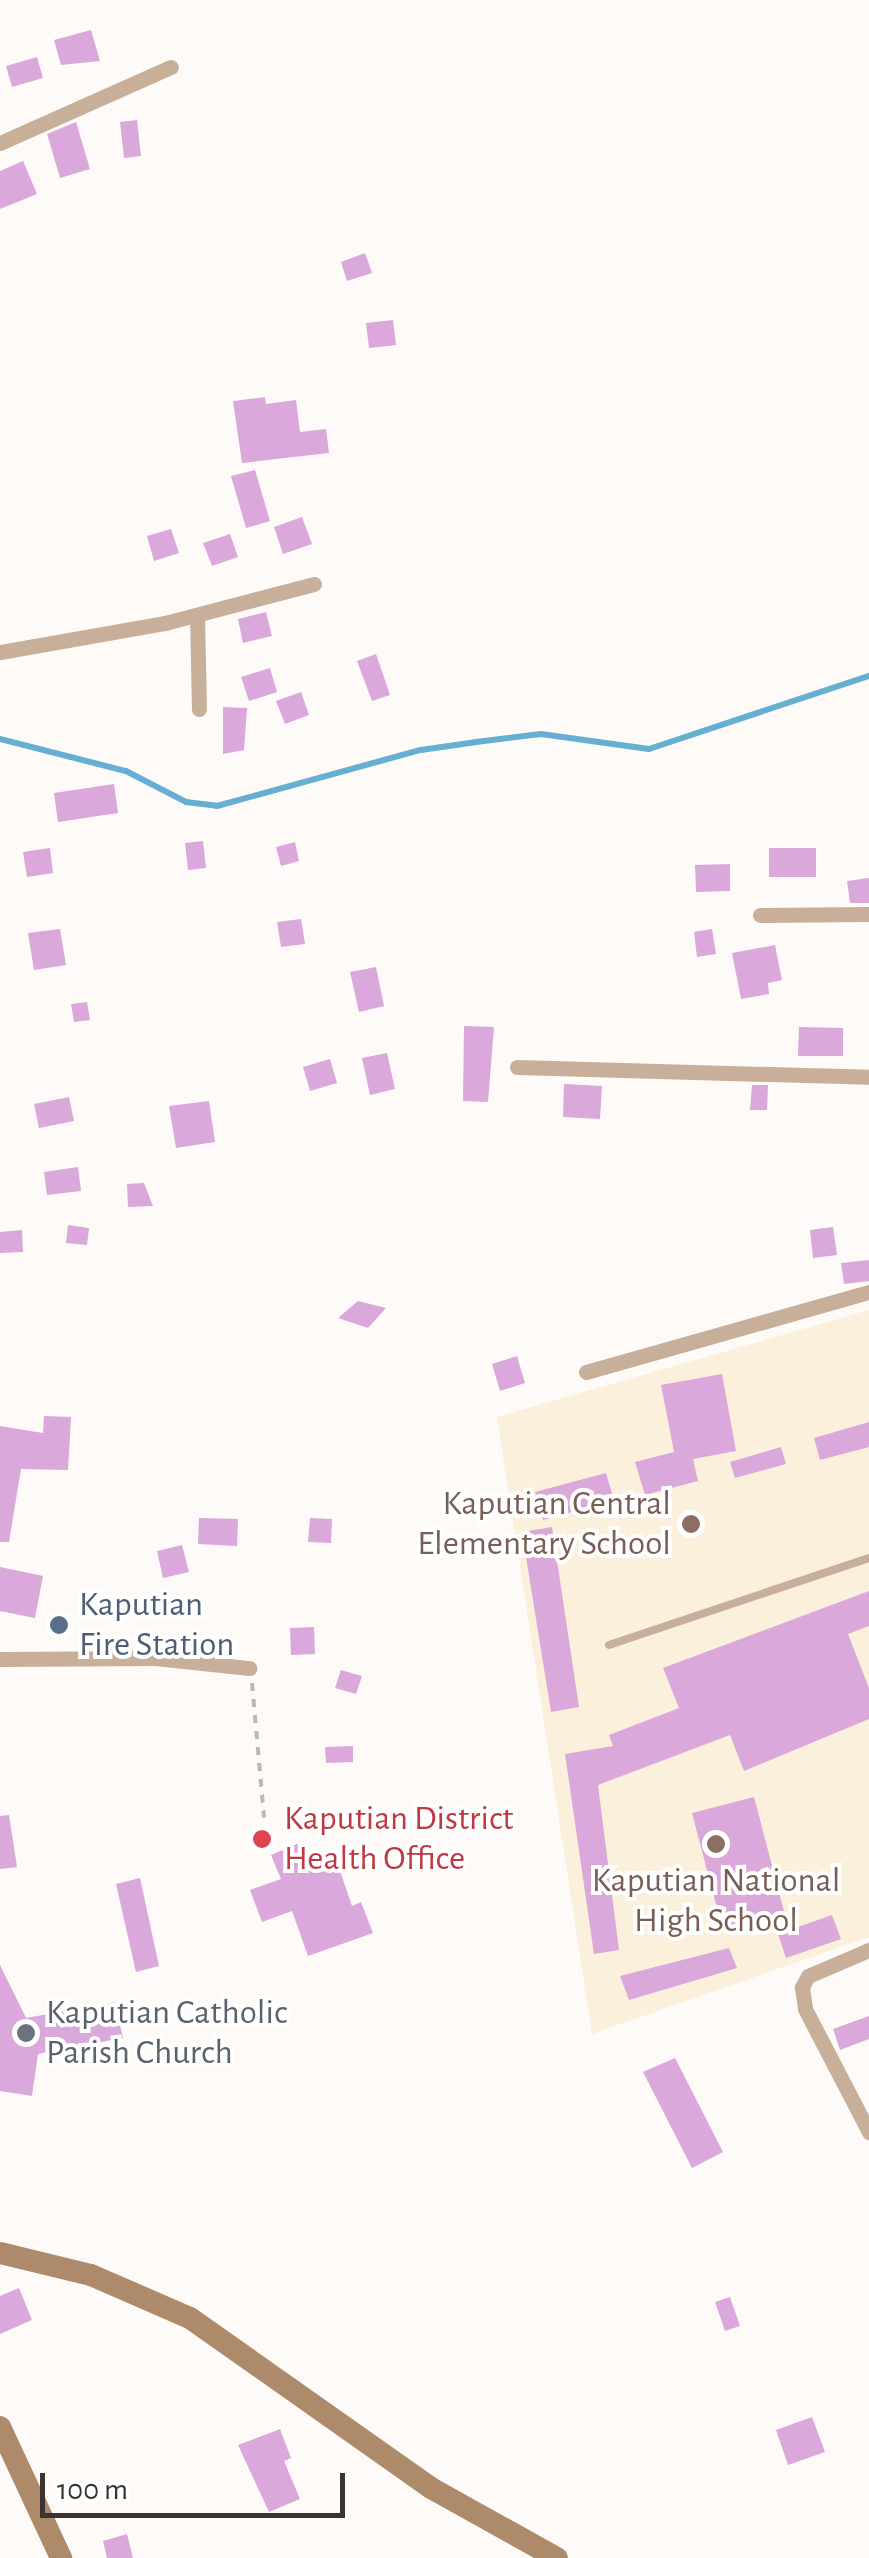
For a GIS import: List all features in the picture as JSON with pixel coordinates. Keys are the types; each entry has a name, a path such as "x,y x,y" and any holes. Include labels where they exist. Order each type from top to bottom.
{"street":[{"path":"0,143 171,68"},
{"path":"0,652 197,615 314,584"},
{"path":"197,615 199,709"},
{"path":"760,915 869,914"},
{"path":"517,1068 869,1077"},
{"path":"586,1372 869,1292"},
{"path":"0,1659 155,1658 248,1668"},
{"path":"869,1950 808,1976 802,1986 805,2009 869,2132"},
{"path":"0,2253 91,2275 190,2318 431,2488 557,2558"},
{"path":"0,2427 60,2558"}],"lane":[{"path":"609,1646 869,1558"}],"path":[{"path":"248,1668 261,1732 264,1817"}],"shaded area":[{"path":"869,1310 869,1937 592,2034 497,1417"}],"building":[{"path":"91,30 100,61 61,65 54,40"},
{"path":"37,57 43,78 12,87 6,66"},
{"path":"137,120 141,156 124,158 120,122"},
{"path":"76,122 90,169 60,178 47,134"},
{"path":"23,161 37,194 0,209 0,171"},
{"path":"365,253 372,273 347,281 341,262"},
{"path":"393,320 396,345 369,348 366,323"},
{"path":"265,397 266,404 296,400 300,432 326,429 329,453 242,463 233,401"},
{"path":"255,470 270,521 246,528 231,476"},
{"path":"302,517 312,544 283,554 274,527"},
{"path":"171,529 179,553 154,561 147,536"},
{"path":"230,534 238,557 212,566 203,543"},
{"path":"266,612 272,636 243,643 238,619"},
{"path":"376,654 390,695 372,701 357,661"},
{"path":"270,668 277,692 249,701 241,677"},
{"path":"301,692 309,715 285,724 276,701"},
{"path":"223,707 247,708 244,750 223,754"},
{"path":"114,784 118,813 58,822 54,793"},
{"path":"203,841 206,868 188,870 185,843"},
{"path":"295,842 299,861 281,866 276,847"},
{"path":"50,848 53,873 27,877 23,852"},
{"path":"769,848 816,848 816,877 769,877"},
{"path":"730,864 730,891 696,892 695,865"},
{"path":"869,878 869,903 850,903 847,881"},
{"path":"301,919 305,944 281,947 277,922"},
{"path":"60,929 66,965 34,970 28,933"},
{"path":"712,929 716,954 697,957 694,932"},
{"path":"775,945 782,980 768,983 769,994 741,999 732,953"},
{"path":"376,967 384,1006 359,1012 350,972"},
{"path":"87,1002 90,1020 74,1022 71,1004"},
{"path":"464,1026 494,1027 488,1102 463,1101"},
{"path":"799,1027 843,1028 843,1056 798,1056"},
{"path":"387,1053 395,1089 370,1095 362,1058"},
{"path":"330,1059 337,1083 310,1091 303,1067"},
{"path":"564,1084 602,1086 600,1119 563,1117"},
{"path":"752,1085 768,1085 767,1110 750,1110"},
{"path":"69,1097 74,1121 39,1128 34,1104"},
{"path":"209,1101 215,1142 176,1148 169,1106"},
{"path":"78,1167 81,1191 47,1195 44,1172"},
{"path":"144,1183 153,1206 128,1207 127,1184"},
{"path":"68,1225 89,1228 87,1245 66,1243"},
{"path":"833,1227 837,1255 813,1258 810,1230"},
{"path":"22,1230 23,1252 0,1253 0,1232"},
{"path":"869,1260 869,1281 844,1284 841,1263"},
{"path":"358,1301 386,1308 368,1328 338,1318"},
{"path":"517,1356 525,1383 500,1391 492,1364"},
{"path":"722,1374 736,1451 693,1459 698,1481 645,1495 635,1462 674,1452 661,1385"},
{"path":"44,1416 71,1417 68,1470 21,1469 9,1542 0,1542 0,1426 43,1433"},
{"path":"869,1422 869,1447 820,1460 814,1438"},
{"path":"781,1447 786,1464 735,1478 730,1462"},
{"path":"606,1473 614,1500 543,1520 535,1492"},
{"path":"199,1518 238,1519 237,1546 198,1544"},
{"path":"310,1518 332,1519 331,1543 308,1542"},
{"path":"552,1527 579,1707 551,1712 522,1532"},
{"path":"182,1545 189,1572 163,1578 157,1551"},
{"path":"0,1567 43,1576 35,1618 0,1611"},
{"path":"869,1591 869,1626 848,1634 869,1688 869,1719 744,1771 730,1735 598,1785 619,1950 594,1954 565,1754 613,1746 609,1735 679,1708 663,1668"},
{"path":"314,1627 315,1654 291,1655 290,1628"},
{"path":"341,1670 362,1676 356,1694 335,1688"},
{"path":"353,1746 353,1762 326,1763 325,1747"},
{"path":"754,1797 785,1915 723,1931 692,1813"},
{"path":"9,1815 17,1867 0,1869 0,1816"},
{"path":"299,1843 310,1868 336,1859 352,1906 361,1902 373,1933 308,1956 292,1911 262,1922 250,1890 281,1879 271,1855"},
{"path":"140,1878 159,1966 136,1972 116,1884"},
{"path":"832,1915 841,1939 786,1958 778,1934"},
{"path":"729,1948 737,1968 629,2000 620,1976"},
{"path":"0,1965 26,2018 115,2002 123,2038 38,2054 32,2096 0,2091"},
{"path":"869,2016 869,2039 840,2050 833,2029"},
{"path":"675,2058 723,2152 692,2168 643,2072"},
{"path":"19,2288 32,2320 0,2334 0,2296"},
{"path":"730,2297 740,2326 725,2331 715,2302"},
{"path":"812,2417 825,2452 788,2465 776,2430"},
{"path":"280,2429 291,2458 284,2461 300,2499 269,2512 238,2445"},
{"path":"127,2534 133,2558 107,2558 103,2541"}],"waterway":[{"path":"0,739 126,771 186,802 217,806 421,750 476,742 541,734 649,749 869,676"}],"place":[{"name":"Kaputian Central Elementary School","path":"691,1524"},
{"name":"Kaputian Fire Station","path":"59,1625"},
{"name":"Kaputian District Health Office","path":"262,1839"},
{"name":"Kaputian National High School","path":"716,1844"},
{"name":"Kaputian Catholic Parish Church","path":"26,2033"}]}
